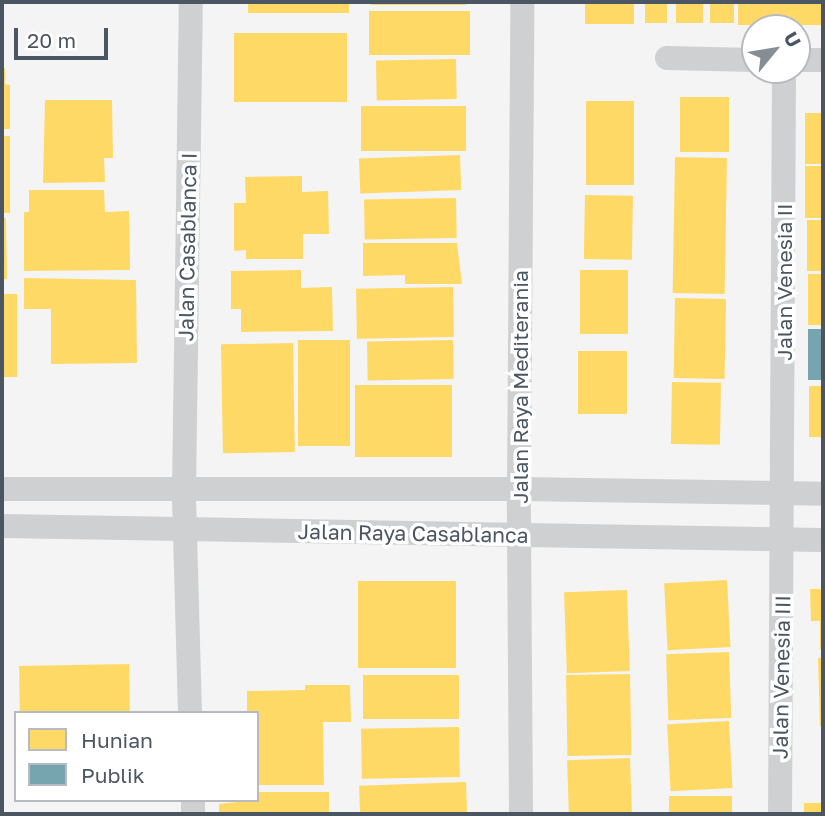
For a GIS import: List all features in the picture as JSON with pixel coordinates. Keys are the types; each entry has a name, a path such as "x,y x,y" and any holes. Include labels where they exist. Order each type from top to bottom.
{"street":[{"name":"Jalan Casablanca I","path":"190,711 184,492 191,2"},
{"name":"Jalan Raya Mediterania","path":"521,814 519,489 522,2"},
{"path":"667,58 741,60"},
{"name":"Jalan Venesia II","path":"783,540 784,84"},
{"name":"Jalan Raya Casablanca","path":"2,489 184,492 519,489 823,494"},
{"name":"Jalan Raya Casablanca","path":"2,526 823,540"},
{"name":"Jalan Venesia III","path":"779,814 783,540"}],"building: Hunian":[{"path":"248,2 349,2 349,13 248,13"},
{"path":"371,2 466,2 466,5 371,5"},
{"path":"585,2 634,2 634,24 585,24"},
{"path":"645,2 667,2 667,23 645,23"},
{"path":"676,2 703,2 703,23 676,23"},
{"path":"710,2 734,2 734,23 710,23"},
{"path":"738,2 823,2 823,25 811,25 811,14 741,14 741,25 738,25"},
{"path":"369,11 470,11 470,55 369,55"},
{"path":"234,33 347,33 347,102 234,102"},
{"path":"456,59 457,99 377,100 376,60"},
{"path":"2,68 5,68 5,84 10,85 10,129 2,129"},
{"path":"680,97 729,97 729,152 680,152"},
{"path":"45,100 112,100 113,158 104,158 105,182 43,183"},
{"path":"586,101 634,101 634,185 586,185"},
{"path":"361,106 466,106 466,151 361,151"},
{"path":"805,113 823,113 823,164 805,164"},
{"path":"2,136 10,136 10,213 2,213"},
{"path":"460,155 461,190 360,194 359,159"},
{"path":"675,157 727,158 725,294 673,293"},
{"path":"805,166 823,166 823,218 805,218"},
{"path":"302,176 302,192 328,191 329,234 303,234 303,259 246,259 246,250 234,251 234,203 246,203 245,177"},
{"path":"29,190 104,190 105,212 129,211 130,270 24,271 24,212 29,212"},
{"path":"585,195 633,196 632,260 584,259"},
{"path":"456,198 457,238 365,240 364,200"},
{"path":"2,218 6,218 7,279 2,279"},
{"path":"807,220 823,220 823,271 807,271"},
{"path":"363,243 457,243 462,284 405,284 405,275 363,276"},
{"path":"301,270 301,288 332,287 333,331 241,332 241,309 231,309 231,271"},
{"path":"580,270 628,270 628,334 580,334"},
{"path":"808,274 823,274 823,325 808,325"},
{"path":"24,278 136,280 137,363 51,364 51,309 24,309"},
{"path":"453,287 454,337 357,339 356,289"},
{"path":"2,294 17,294 17,377 2,377"},
{"path":"675,298 726,299 725,379 674,378"},
{"path":"298,340 350,340 350,446 298,446"},
{"path":"453,340 454,379 368,380 367,342"},
{"path":"293,343 295,452 223,453 221,344"},
{"path":"578,351 627,351 627,414 578,414"},
{"path":"672,382 721,383 720,445 671,444"},
{"path":"355,385 452,385 452,457 355,457"},
{"path":"809,386 823,386 823,437 809,437"},
{"path":"727,580 731,647 668,650 664,583"},
{"path":"358,581 456,581 456,668 358,668"},
{"path":"810,589 823,589 823,649 820,649 820,621 811,621"},
{"path":"627,590 630,671 567,673 564,592"},
{"path":"729,652 731,718 668,720 666,654"},
{"path":"818,658 823,658 823,726 820,726"},
{"path":"129,664 130,711 20,711 19,666"},
{"path":"630,674 631,755 567,756 566,675"},
{"path":"363,675 459,675 459,719 363,719"},
{"path":"305,685 350,685 351,722 323,722 324,785 259,785 259,711 247,711 247,691 305,690"},
{"path":"729,721 733,788 671,791 667,724"},
{"path":"459,727 460,777 362,779 361,729"},
{"path":"630,758 632,814 569,814 567,760"},
{"path":"466,782 467,814 360,814 359,786"},
{"path":"259,792 329,792 329,814 219,814 219,804 259,802"},
{"path":"669,796 732,796 732,814 669,814"},
{"path":"804,803 822,803 822,814 804,814"}],"building: Publik":[{"path":"808,329 823,329 823,380 808,380"}]}
